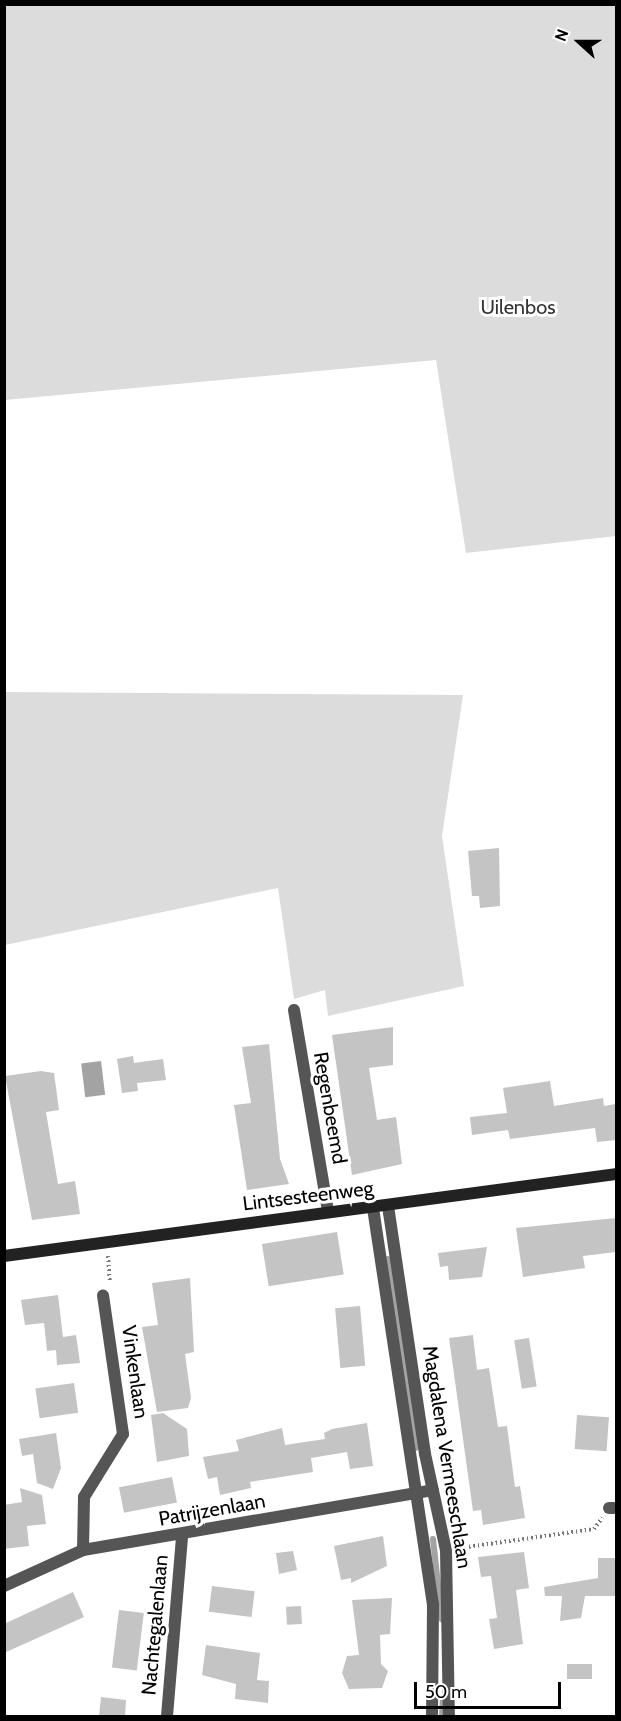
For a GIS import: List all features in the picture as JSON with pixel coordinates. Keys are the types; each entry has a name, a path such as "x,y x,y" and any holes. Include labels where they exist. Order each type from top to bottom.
{"street":[{"name":"Regenbeemd","path":"294,1010 328,1212"},
{"name":"Lintsesteenweg","path":"4,1256 616,1174"},
{"name":"Magdalena Vermeeschlaan","path":"388,1206 433,1490 446,1550 449,1716"},
{"name":"Magdalena Vermeeschlaan","path":"373,1208 412,1494 433,1606 432,1716"},
{"name":"Vinkenlaan","path":"83,1550 84,1497 123,1434 103,1295"},
{"name":"Patrijzenlaan","path":"4,1586 83,1550 182,1536 433,1490"},
{"name":"Nachtegalenlaan","path":"167,1716 182,1536"}],"path":[{"path":"103,1295 111,1285 107,1242"},
{"path":"446,1550 594,1529 613,1508"}],"green space":[{"name":"Uilenbos","path":"5,4 616,5 616,536 466,553 436,360 5,400"},
{"path":"5,692 463,695 442,836 464,986 328,1016 325,990 294,999 278,888 5,945"}],"shaded area":[{"path":"101,1061 105,1095 85,1097 81,1063"}],"building":[{"path":"499,848 500,906 480,908 479,896 472,896 468,851"},
{"path":"393,1027 393,1065 369,1068 377,1120 396,1117 402,1164 352,1175 332,1035"},
{"path":"269,1044 280,1159 289,1184 247,1190 234,1105 251,1103 242,1047"},
{"path":"133,1056 134,1063 163,1059 166,1080 137,1083 138,1091 122,1093 117,1059"},
{"path":"41,1071 54,1073 59,1110 46,1112 58,1184 75,1181 80,1214 32,1220 5,1076"},
{"path":"550,1081 554,1106 603,1098 604,1106 616,1104 616,1140 597,1142 595,1128 510,1139 508,1130 472,1135 470,1117 507,1113 503,1088"},
{"path":"616,1218 616,1252 583,1256 585,1268 523,1277 516,1228"},
{"path":"337,1232 344,1274 269,1286 262,1244"},
{"path":"487,1247 482,1277 449,1280 448,1266 440,1267 438,1253"},
{"path":"190,1278 194,1352 185,1354 191,1398 188,1408 157,1412 142,1327 158,1325 152,1283"},
{"path":"58,1295 63,1337 76,1335 80,1363 57,1365 56,1350 47,1351 44,1323 25,1325 21,1300"},
{"path":"360,1306 365,1366 340,1368 335,1308"},
{"path":"473,1335 477,1370 489,1368 498,1427 507,1426 515,1487 520,1486 525,1518 483,1525 481,1510 473,1511 449,1338"},
{"path":"529,1338 537,1386 522,1389 514,1340"},
{"path":"74,1383 78,1413 40,1418 35,1388"},
{"path":"163,1413 187,1429 189,1456 157,1462 151,1415"},
{"path":"577,1415 609,1417 607,1451 575,1449"},
{"path":"367,1423 373,1466 350,1469 347,1452 311,1458 313,1472 250,1482 251,1488 220,1495 217,1477 208,1479 203,1457 239,1451 236,1440 282,1428 285,1445 325,1439 324,1433 332,1429"},
{"path":"56,1433 61,1468 53,1489 37,1483 33,1454 22,1456 19,1439"},
{"path":"172,1477 177,1503 124,1513 119,1487"},
{"path":"20,1488 42,1495 46,1524 27,1526 29,1546 4,1549 4,1505 22,1502"},
{"path":"383,1536 387,1566 351,1583 351,1578 341,1580 334,1546"},
{"path":"293,1551 297,1570 279,1574 276,1553"},
{"path":"524,1552 529,1588 516,1590 523,1644 494,1649 489,1619 497,1618 491,1576 481,1577 478,1557"},
{"path":"598,1558 616,1558 616,1596 585,1596 581,1618 560,1621 562,1596 545,1596 544,1587 598,1578"},
{"path":"212,1586 255,1591 252,1617 209,1612"},
{"path":"73,1592 84,1617 4,1653 4,1624"},
{"path":"392,1598 390,1634 380,1635 381,1664 388,1671 382,1688 349,1689 342,1673 347,1656 359,1655 352,1600"},
{"path":"301,1606 302,1624 287,1625 286,1607"},
{"path":"119,1610 144,1613 137,1671 112,1668"},
{"path":"206,1645 260,1653 257,1680 269,1681 268,1703 235,1699 236,1684 202,1675"},
{"path":"567,1664 592,1664 592,1679 567,1679"},
{"path":"101,1697 126,1700 125,1716 99,1716"}],"waterway":[{"path":"388,1259 416,1448"},
{"path":"433,1539 442,1620"},
{"path":"442,1716 443,1699"}]}
